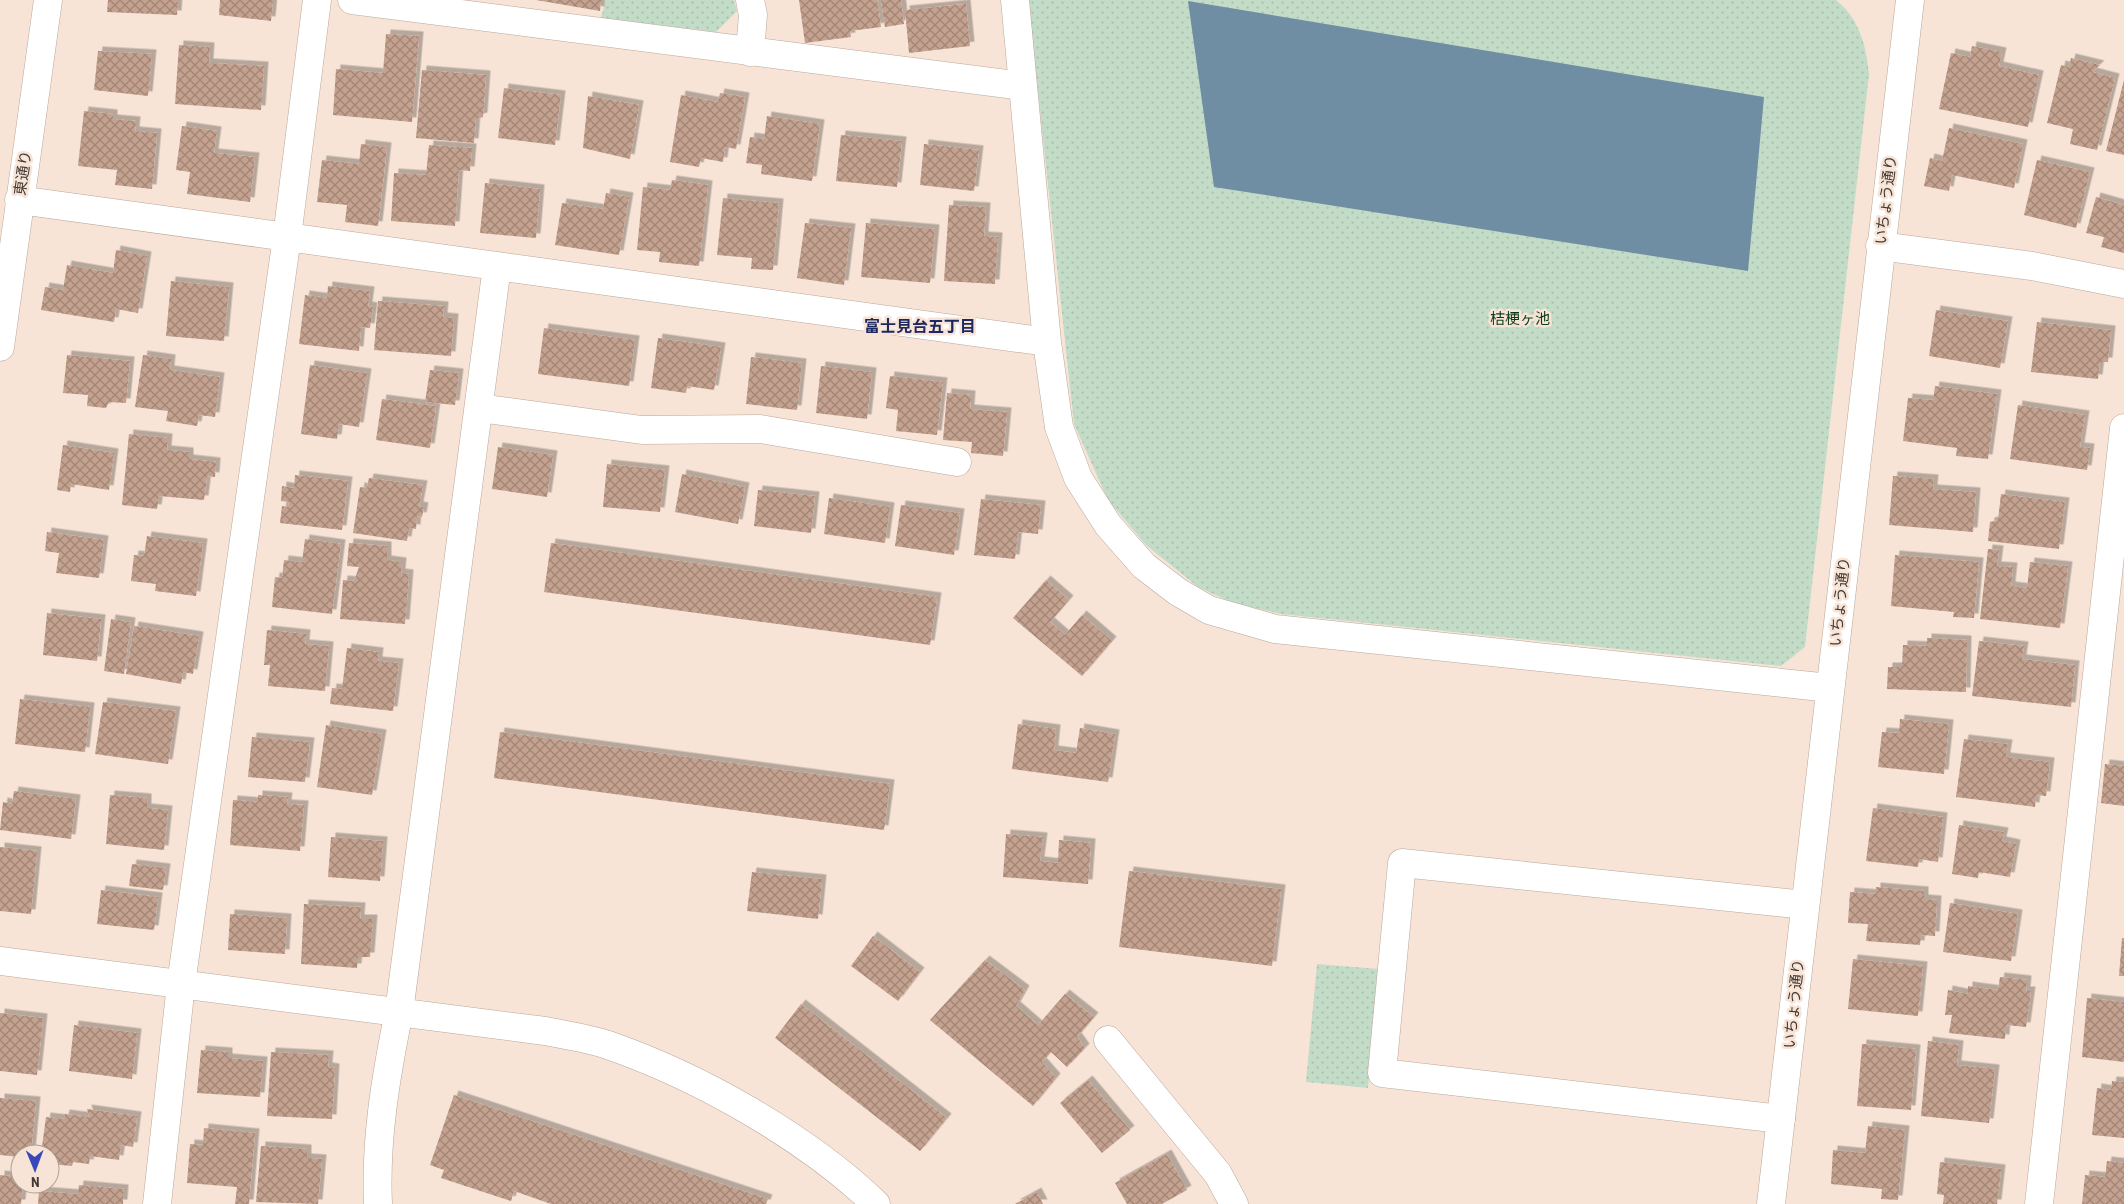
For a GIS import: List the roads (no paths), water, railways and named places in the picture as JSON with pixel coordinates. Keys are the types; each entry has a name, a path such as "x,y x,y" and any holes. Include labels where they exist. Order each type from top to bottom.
{"street":[{"name":"東通り","path":"0,347 48,0"},
{"path":"157,1204 181,984 287,237 317,0"},
{"path":"352,0 1023,86"},
{"path":"750,0 753,15 750,52"},
{"path":"1015,0 1046,342 1059,427 1078,478 1108,525 1144,566 1178,592 1209,610 1275,629 1830,688"},
{"name":"いちょう通り","path":"1771,1204 1880,246 1910,0"},
{"path":"19,200 1046,342"},
{"path":"1880,246 2032,266 2124,284"},
{"path":"378,1204 377,1174 386,1086 399,1012 498,266"},
{"path":"479,408 642,430 760,429 957,462"},
{"path":"2039,1204 2124,428"},
{"path":"1781,1119 1382,1073 1402,863 1805,905"},
{"path":"0,961 545,1031 615,1048 664,1068 754,1113 850,1178 876,1204"},
{"path":"1108,1040 1218,1174 1234,1204"}],"water":[{"path":"1188,1 1764,97 1748,271 1214,187"}],"district":[{"name":"富士見台五丁目","path":"920,326"}],"park label":[{"name":"桔梗ヶ池","path":"1520,319"}]}
